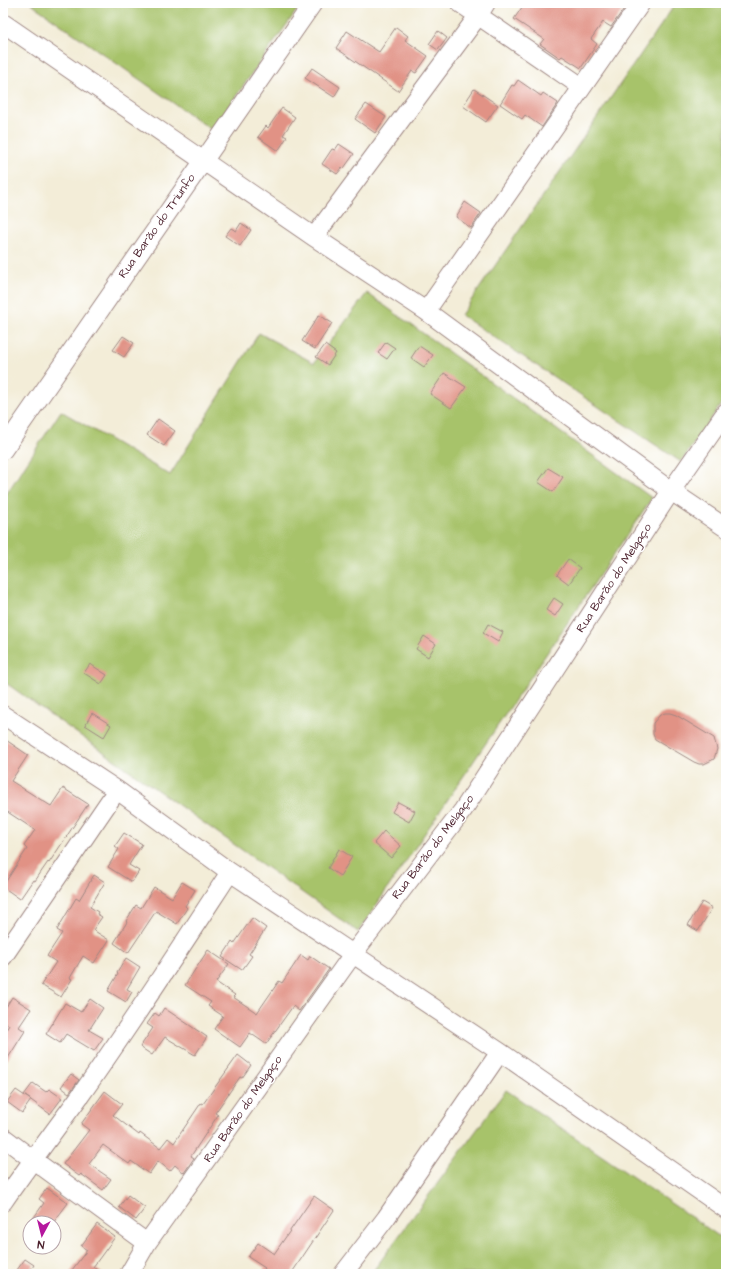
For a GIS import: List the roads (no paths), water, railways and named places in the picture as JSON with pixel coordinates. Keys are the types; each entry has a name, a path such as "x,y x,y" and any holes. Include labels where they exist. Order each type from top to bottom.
{"street":[{"name":"Rua Barão do Triunfo","path":"3,450 313,3"},
{"path":"460,3 482,10 582,87"},
{"path":"426,311 641,3"},
{"path":"314,237 482,10"},
{"path":"3,23 314,237 426,311 671,491 726,528"},
{"name":"Rua Barão do Melgaço","path":"129,1274 147,1242 353,954 463,810 671,491 726,412"},
{"path":"3,715 117,790 230,872 500,1052 726,1209"},
{"path":"3,957 117,790"},
{"path":"3,1202 32,1159 84,1090 168,967 230,872"},
{"path":"343,1274 386,1218 500,1052"},
{"path":"3,1137 147,1242"}]}
